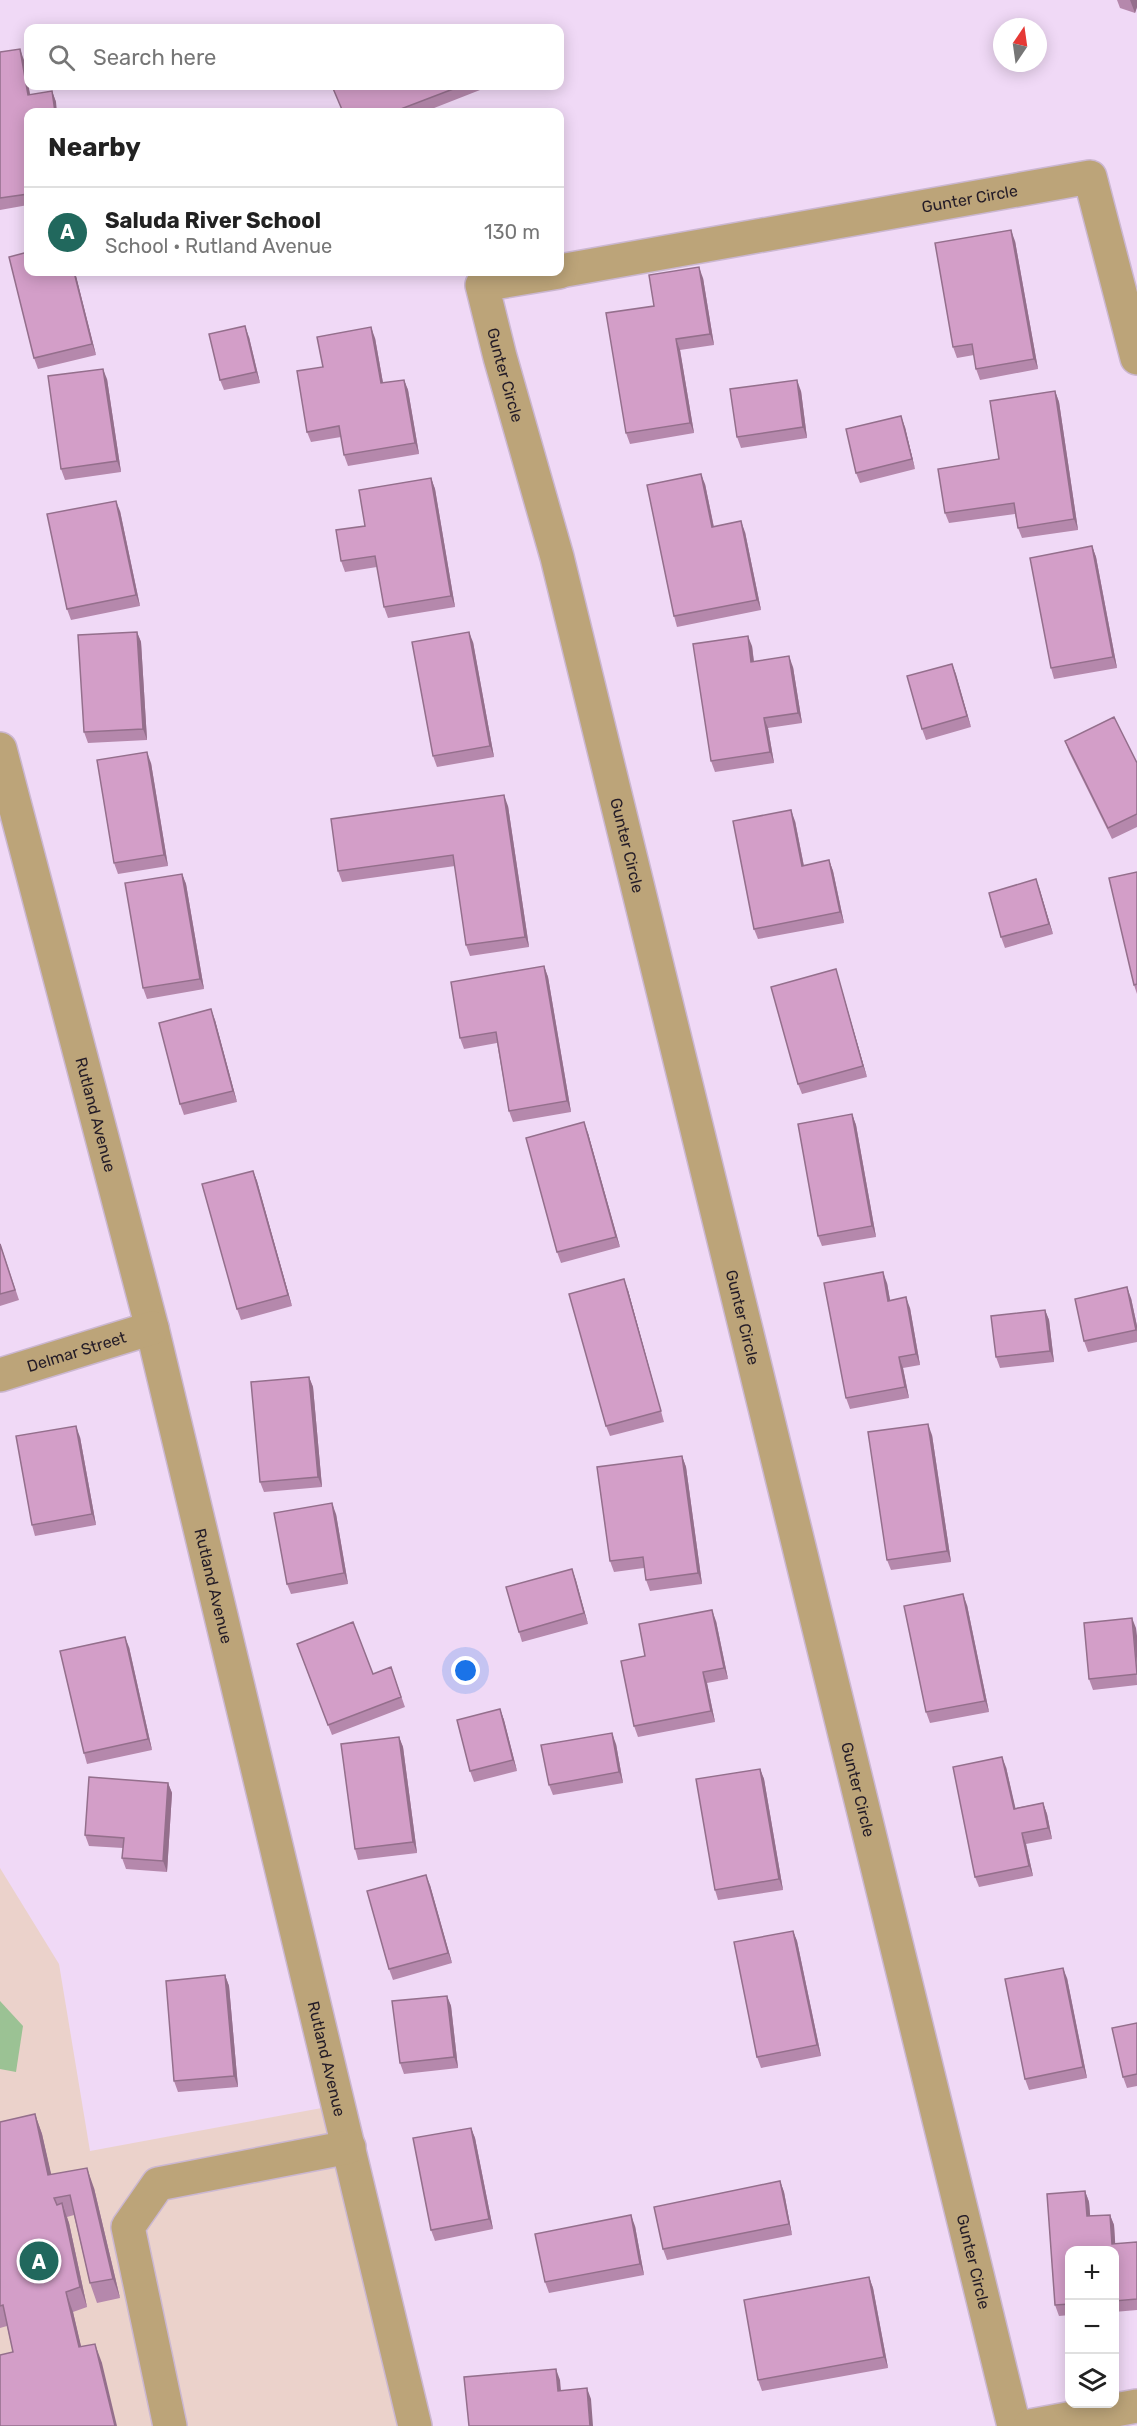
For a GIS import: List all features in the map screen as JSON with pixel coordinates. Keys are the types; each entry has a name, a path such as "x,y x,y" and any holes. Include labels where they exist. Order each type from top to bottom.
{"street":[{"name":"Gunter Circle","path":"564,270 1090,177 1137,358"},
{"name":"Gunter Circle","path":"532,276 482,285 557,557 1014,2426"},
{"name":"Rutland Avenue","path":"0,749 152,1328 415,2426"},
{"name":"Delmar Street","path":"0,1375 152,1328"},
{"path":"170,2426 128,2227 158,2184 349,2147"},
{"path":"1030,2426 1137,2406"}],"shaded area":[{"path":"0,1868 59,1964 90,2151 338,2105 415,2426 0,2426"}],"green space":[{"path":"0,2001 23,2026 16,2072 0,2069"}],"building":[{"path":"20,49 24,90 27,90 28,95 52,91 54,108 24,108 24,195 0,198 0,52"},
{"path":"334,90 451,90 403,108 341,108"},
{"path":"1011,230 1034,359 976,369 972,344 953,347 935,243"},
{"path":"24,253 24,276 75,276 92,344 34,358 9,257"},
{"path":"699,267 710,334 676,339 690,423 626,433 606,313 654,306 649,275"},
{"path":"245,326 256,372 220,380 209,334"},
{"path":"371,327 381,383 404,380 415,443 344,455 339,426 307,432 297,371 323,367 317,337"},
{"path":"103,369 117,461 61,469 48,376"},
{"path":"797,380 803,427 737,437 730,389"},
{"path":"1055,391 1074,519 1018,528 1014,503 945,513 938,469 999,459 990,401"},
{"path":"901,416 912,459 856,473 846,429"},
{"path":"701,474 712,527 741,521 757,600 674,616 647,485"},
{"path":"431,478 451,596 384,607 375,556 341,561 336,530 365,526 359,490"},
{"path":"116,501 136,595 67,609 47,514"},
{"path":"1092,546 1113,657 1051,668 1030,558"},
{"path":"137,632 143,729 84,732 78,635"},
{"path":"469,632 490,746 433,756 412,642"},
{"path":"748,636 751,662 789,656 798,713 764,718 770,752 711,761 693,644"},
{"path":"952,664 967,716 922,729 907,676"},
{"path":"1114,717 1137,763 1137,814 1108,828 1065,741"},
{"path":"147,752 164,855 114,863 97,760"},
{"path":"504,795 525,937 466,945 453,855 338,871 331,819"},
{"path":"791,810 802,866 829,860 840,912 754,929 733,821"},
{"path":"1137,872 1137,984 1134,985 1109,878"},
{"path":"182,874 200,979 143,988 125,883"},
{"path":"1036,879 1049,924 1001,937 989,893"},
{"path":"544,966 567,1101 509,1111 496,1032 460,1038 451,982"},
{"path":"836,969 863,1066 798,1084 771,987"},
{"path":"211,1009 233,1091 180,1104 159,1023"},
{"path":"852,1114 872,1226 818,1236 798,1124"},
{"path":"584,1122 616,1237 557,1252 526,1138"},
{"path":"253,1171 288,1295 237,1309 202,1184"},
{"path":"0,1244 15,1290 0,1294"},
{"path":"883,1272 888,1301 906,1297 916,1354 899,1357 905,1387 846,1398 824,1283"},
{"path":"624,1279 661,1411 606,1426 569,1294"},
{"path":"1127,1287 1136,1330 1084,1341 1075,1299"},
{"path":"1045,1310 1050,1351 996,1357 991,1316"},
{"path":"309,1377 318,1477 260,1482 251,1382"},
{"path":"928,1424 947,1551 887,1560 868,1432"},
{"path":"76,1426 92,1514 32,1525 16,1436"},
{"path":"682,1456 698,1573 646,1580 643,1557 610,1561 597,1467"},
{"path":"332,1503 344,1573 287,1584 274,1513"},
{"path":"572,1569 584,1613 519,1632 506,1587"},
{"path":"963,1594 985,1701 926,1712 904,1606"},
{"path":"712,1610 724,1668 703,1672 711,1711 634,1726 621,1661 645,1656 639,1624"},
{"path":"1132,1618 1137,1674 1089,1679 1084,1623"},
{"path":"353,1622 373,1674 391,1667 401,1697 328,1725 297,1644"},
{"path":"125,1637 148,1739 84,1753 60,1651"},
{"path":"500,1709 513,1760 470,1771 457,1720"},
{"path":"612,1733 619,1772 549,1785 541,1745"},
{"path":"399,1737 413,1842 355,1849 341,1744"},
{"path":"1002,1757 1014,1809 1043,1803 1048,1828 1022,1833 1029,1866 975,1877 953,1767"},
{"path":"760,1769 779,1879 715,1890 696,1779"},
{"path":"89,1777 168,1783 163,1861 122,1858 124,1838 85,1835"},
{"path":"426,1875 448,1953 389,1969 367,1891"},
{"path":"793,1931 817,2045 757,2057 734,1942"},
{"path":"1063,1968 1083,2067 1025,2079 1005,1979"},
{"path":"225,1975 234,2076 174,2081 166,1981"},
{"path":"447,1996 454,2057 400,2063 392,2001"},
{"path":"1137,2023 1137,2074 1123,2077 1112,2028"},
{"path":"35,2114 48,2175 87,2168 113,2279 90,2283 70,2195 54,2198 57,2205 62,2203 80,2287 66,2292 79,2347 95,2344 115,2426 0,2426 0,2355 13,2352 3,2305 0,2306 0,2122"},
{"path":"471,2128 489,2219 431,2230 413,2138"},
{"path":"780,2181 789,2224 663,2249 654,2207"},
{"path":"1085,2191 1087,2216 1110,2215 1112,2244 1137,2242 1137,2299 1119,2301 1119,2246 1065,2246 1065,2304 1055,2305 1047,2194"},
{"path":"631,2215 640,2264 545,2282 535,2234"},
{"path":"869,2277 884,2357 758,2380 744,2300"},
{"path":"556,2369 558,2391 587,2388 590,2426 469,2426 464,2377"}],"place":[{"name":"Saluda River School","path":"39,2261"}]}
